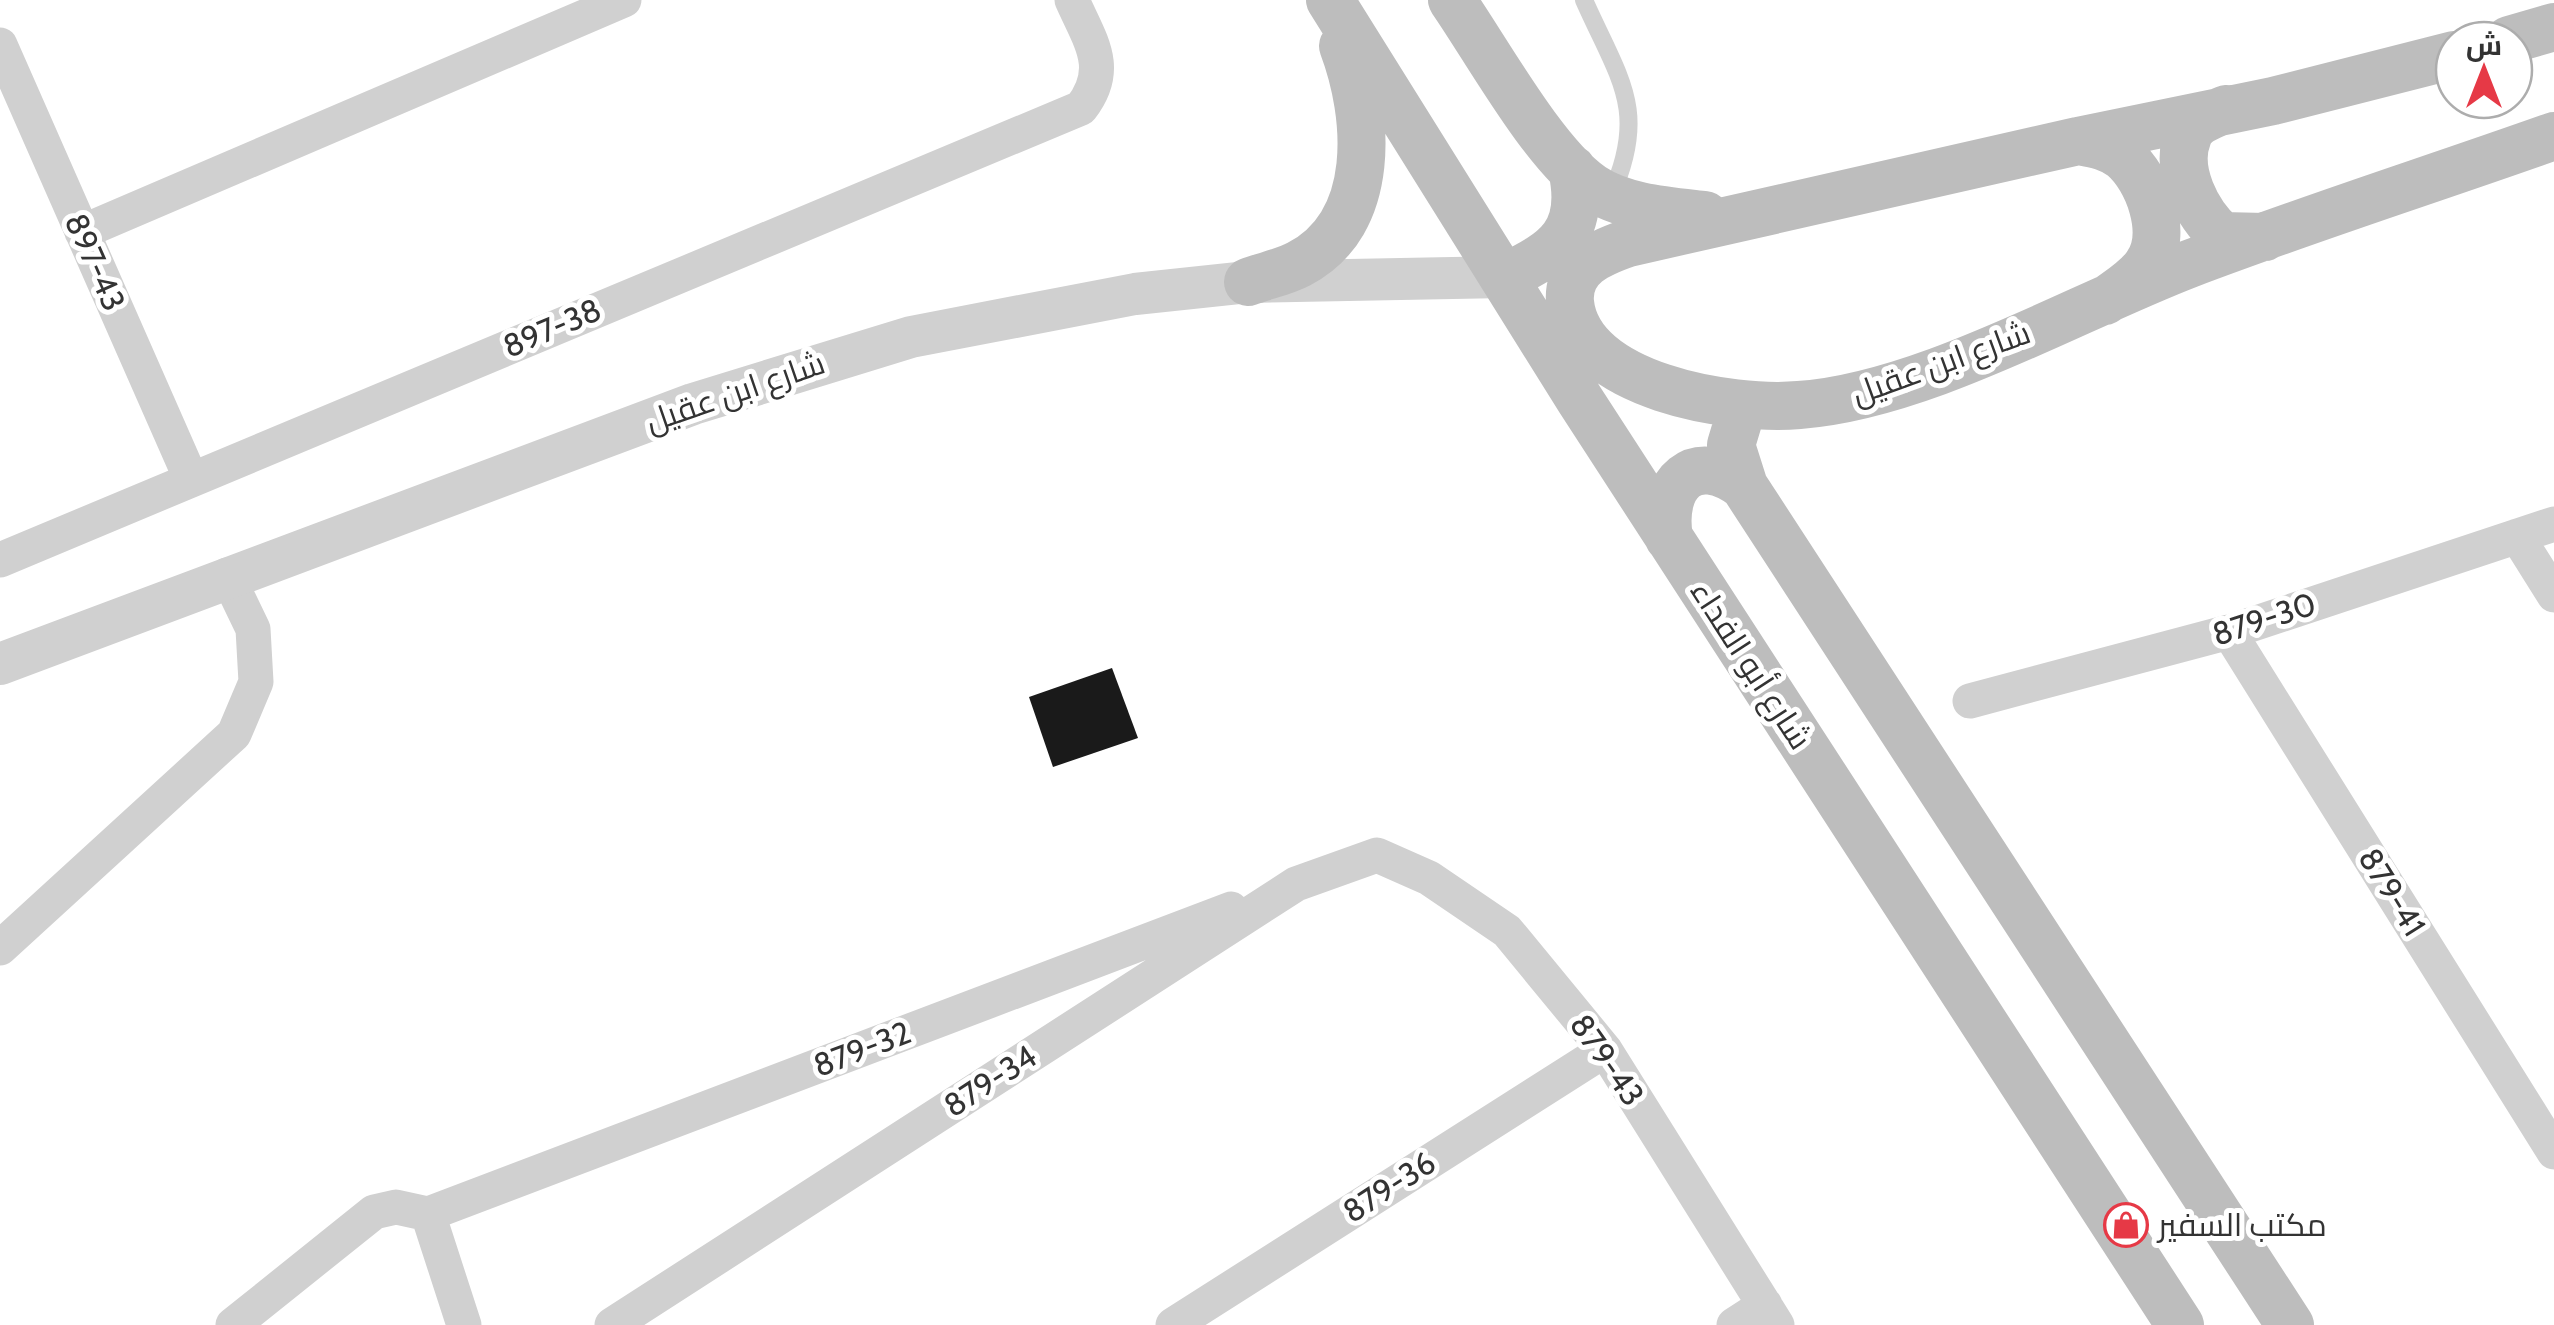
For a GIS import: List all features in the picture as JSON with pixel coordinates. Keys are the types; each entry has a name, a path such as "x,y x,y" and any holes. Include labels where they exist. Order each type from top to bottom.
{"main road":[{"name":"شارع أبو الفداء","path":"1328,0 1669,538 2180,1325"},
{"path":"1248,282 1300,264 1322,247 1352,202 1363,136 1356,90 1328,0"},
{"path":"1452,0 1572,169 1610,196 1670,212 1749,214"},
{"name":"شارع ابن عقيل","path":"1505,276 1749,214 2229,107 2273,101 2434,60"},
{"path":"2229,107 2199,122 2188,135 2186,163 2192,195 2206,222 2222,236 2273,236"},
{"name":"شارع ابن عقيل","path":"1505,276 1602,357 1688,396 1743,405 1798,406 1853,398 2189,264 2554,136"},
{"name":"شارع ابن عقيل","path":"2078,141 2107,146 2125,158 2143,182 2154,213 2156,240 2148,264 2104,301"},
{"path":"1505,276 1546,256 1571,227 1577,192 1572,169"},
{"name":"شارع ابن عقيل","path":"1602,357 1574,324 1570,290 1574,274 1606,251"},
{"path":"1743,405 1731,445 1744,486 2290,1325"},
{"path":"1669,538 1666,501 1676,484 1692,473 1710,470 1728,474 1744,486"}],"street":[{"path":"82,232 624,0"},
{"name":"897-38","path":"0,560 1081,108 1096,88 1097,57 1072,0"},
{"name":"897-43","path":"0,45 190,478"},
{"name":"شارع ابن عقيل","path":"0,664 227,575 801,368 911,337 1135,294 1248,282 1505,276"},
{"name":"879-30","path":"1970,701 2229,632 2554,524"},
{"path":"2516,536 2554,595"},
{"path":"0,948 234,734 256,682 253,629 227,575"},
{"name":"879-41","path":"2229,632 2554,1152"},
{"name":"879-34","path":"612,1325 1296,884 1377,855"},
{"name":"879-43","path":"1377,855 1429,878 1507,931 1605,1050 1771,1315"},
{"name":"879-32","path":"428,1214 1296,884"},
{"name":"879-36","path":"1173,1325 1605,1050"},
{"path":"233,1325 374,1212 396,1206 428,1214 464,1325"},
{"path":"1734,1325 1771,1315"}],"lane":[{"path":"1584,0 1626,94 1632,127 1626,160 1610,196"}],"building":[{"path":"1112,668 1138,738 1053,767 1029,697"}],"place":[{"name":"مكتب السفير","path":"2126,1225"}]}
